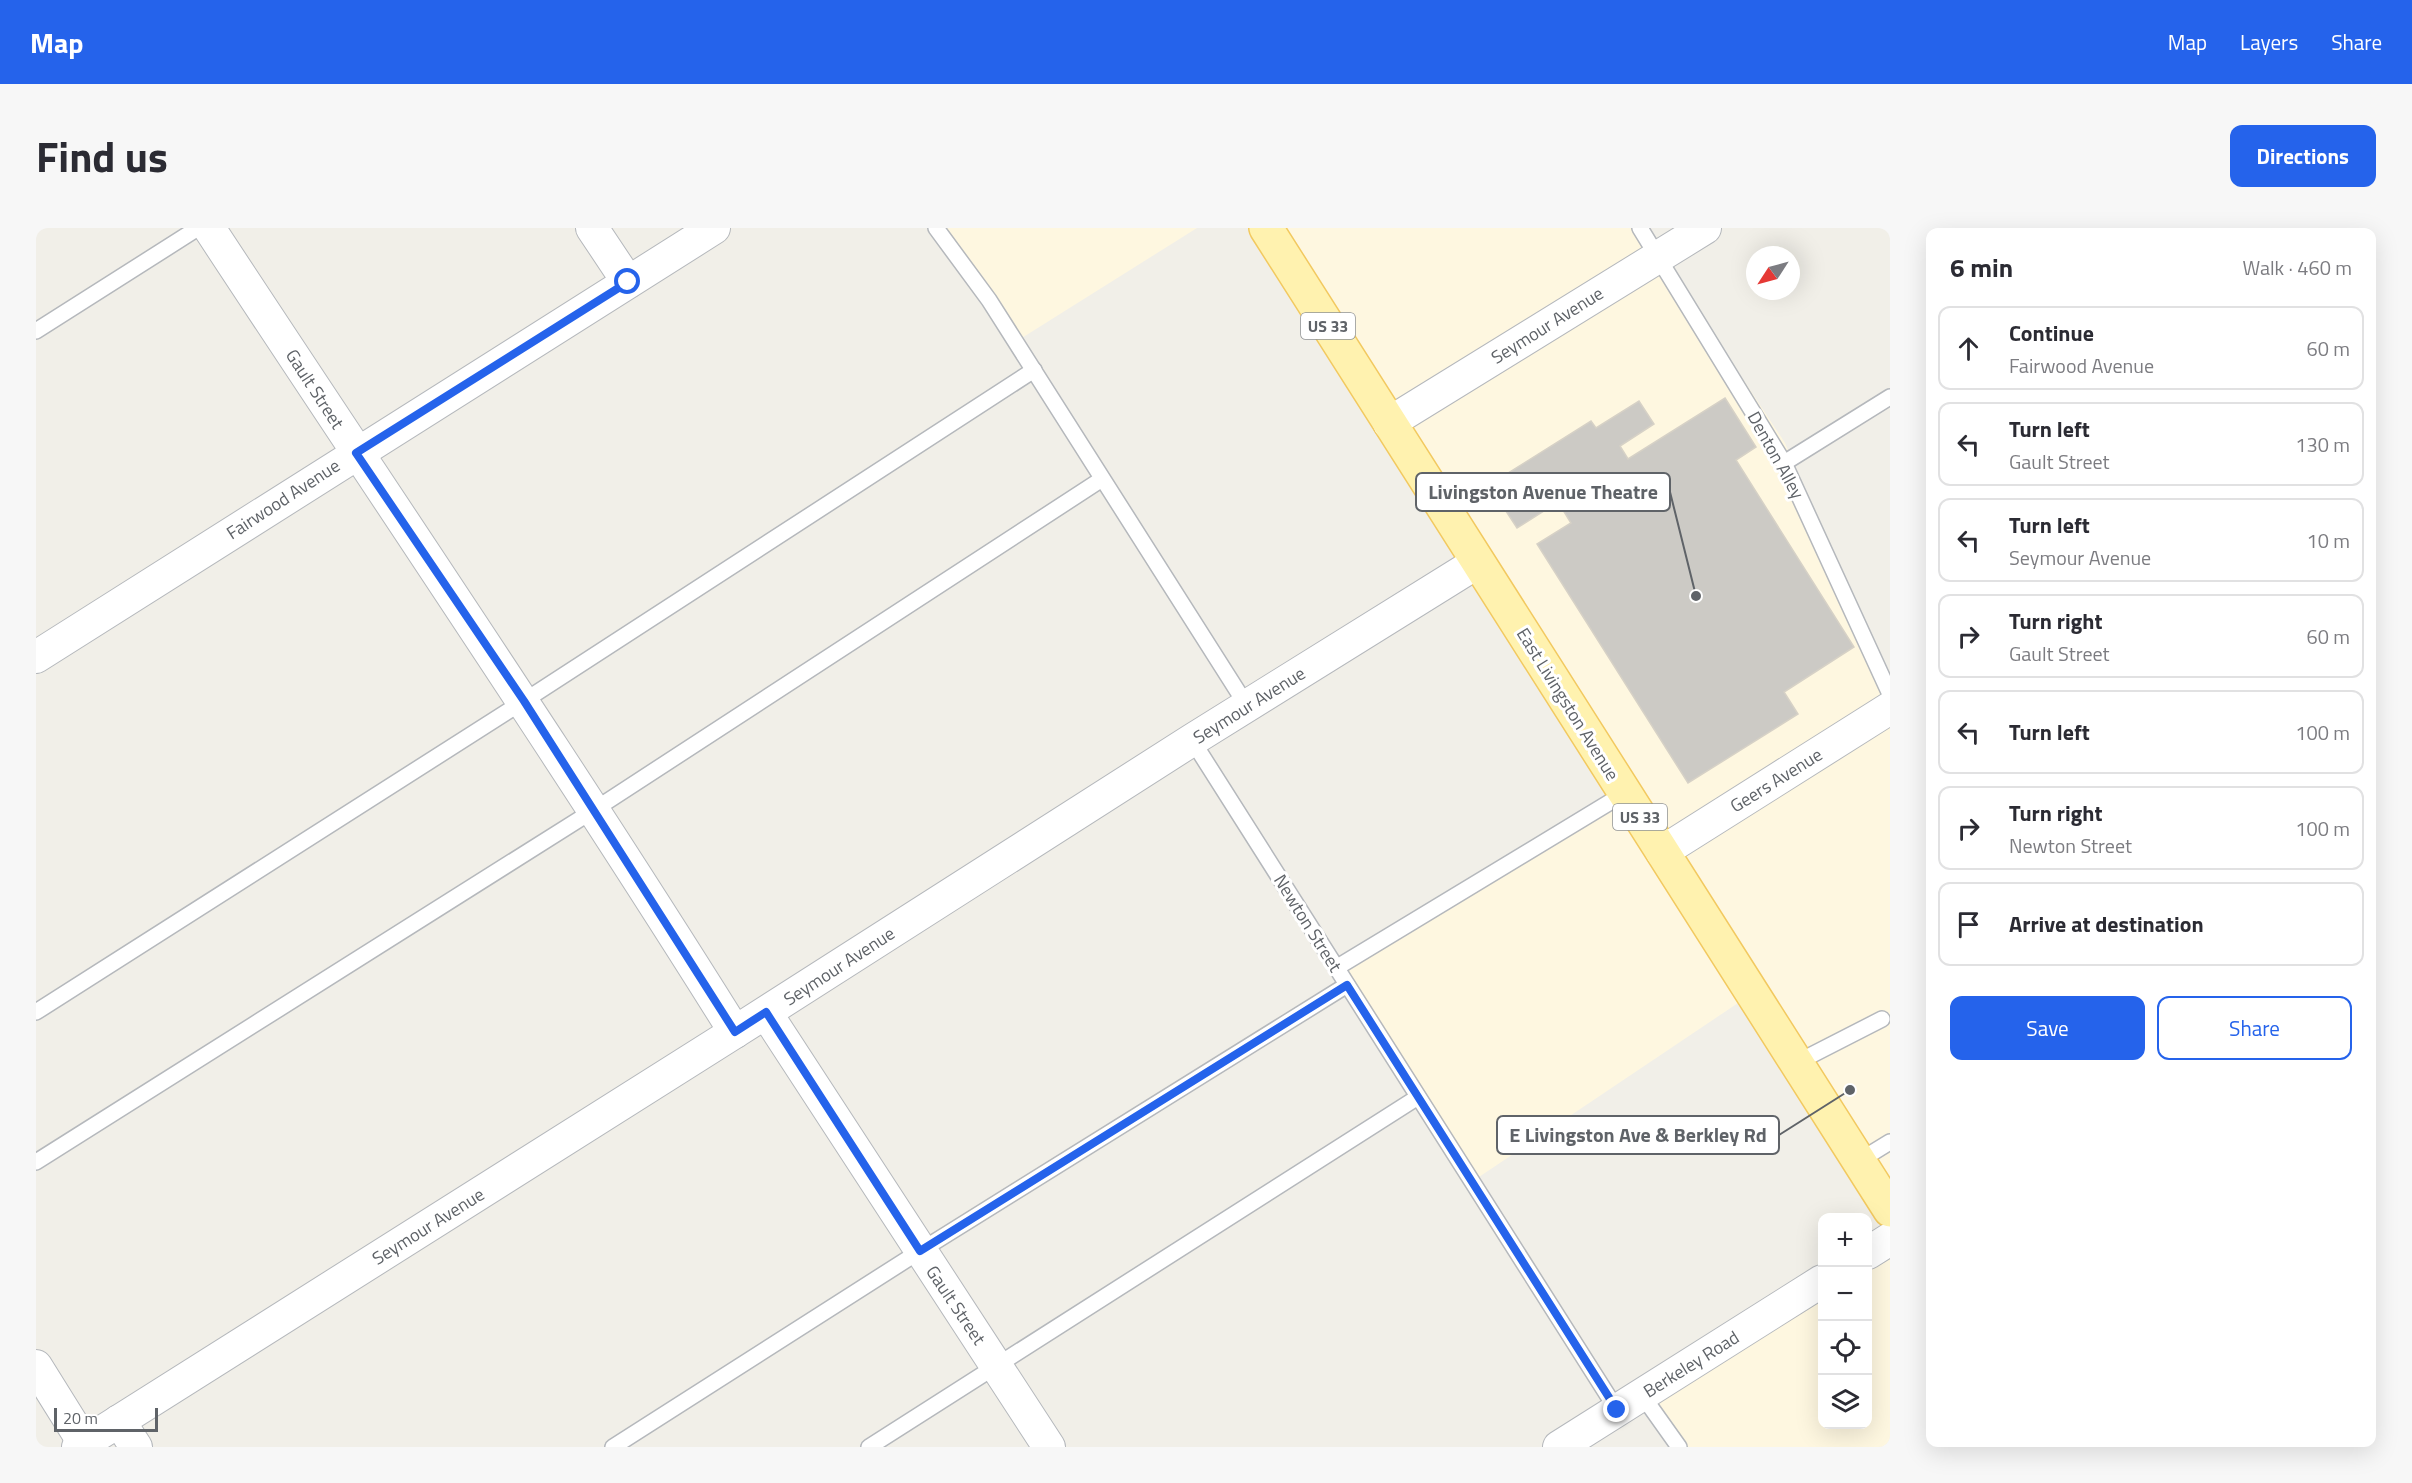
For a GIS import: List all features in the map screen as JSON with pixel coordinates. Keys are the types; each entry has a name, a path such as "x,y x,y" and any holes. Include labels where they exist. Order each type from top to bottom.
{"main road":[{"name":"East Livingston Avenue","path":"1266,228 1890,1210"}],"street":[{"name":"Gault Street","path":"209,228 356,453 524,701 735,1032"},
{"path":"592,228 628,282"},
{"name":"Fairwood Avenue","path":"36,657 714,228"},
{"name":"Seymour Avenue","path":"1389,423 1705,228"},
{"name":"Seymour Avenue","path":"81,1445 1192,740 1478,562"},
{"name":"Geers Avenue","path":"1662,852 1890,708"},
{"name":"Gault Street","path":"766,1012 1049,1447"},
{"path":"1872,1250 1890,1239"},
{"name":"Berkeley Road","path":"1559,1447 1818,1284"},
{"path":"36,1366 81,1445"},
{"path":"119,1421 136,1447"}],"lane":[{"path":"36,331 198,228"},
{"path":"936,228 989,300 1247,706"},
{"name":"Denton Alley","path":"1640,228 1785,463 1890,694"},
{"path":"36,1012 524,701 1034,370"},
{"path":"1785,463 1890,397"},
{"path":"36,1162 594,810 1102,479"},
{"name":"Newton Street","path":"1192,740 1418,1096 1629,1403 1679,1447"},
{"path":"1336,968 1625,793"},
{"path":"613,1447 920,1251 1347,985"},
{"path":"1796,1063 1882,1019"},
{"path":"869,1447 1418,1096"},
{"path":"1859,1161 1890,1142"}],"shaded area":[{"path":"936,228 1197,228 1017,341"},
{"path":"1258,228 1644,228 1785,443 1890,697 1890,1226 1744,999 1470,1183 1334,972 1617,791"},
{"path":"1890,1241 1890,1447 1674,1447 1636,1398 1818,1285 1818,1429 1872,1429 1872,1252"}],"building":[{"path":"1725,398 1756,447 1736,460 1854,647 1784,692 1798,714 1688,783 1537,544 1571,523 1558,502 1517,528 1489,485 1591,421 1596,428 1639,401 1654,424 1620,446 1628,459"}],"place":[{"name":"Livingston Avenue Theatre","path":"1696,596"},
{"name":"E Livingston Ave & Berkley Rd","path":"1850,1090"}],"route":[{"path":"628,282 356,453 524,701 735,1032 766,1012 920,1251 1347,985 1617,1410"}]}
